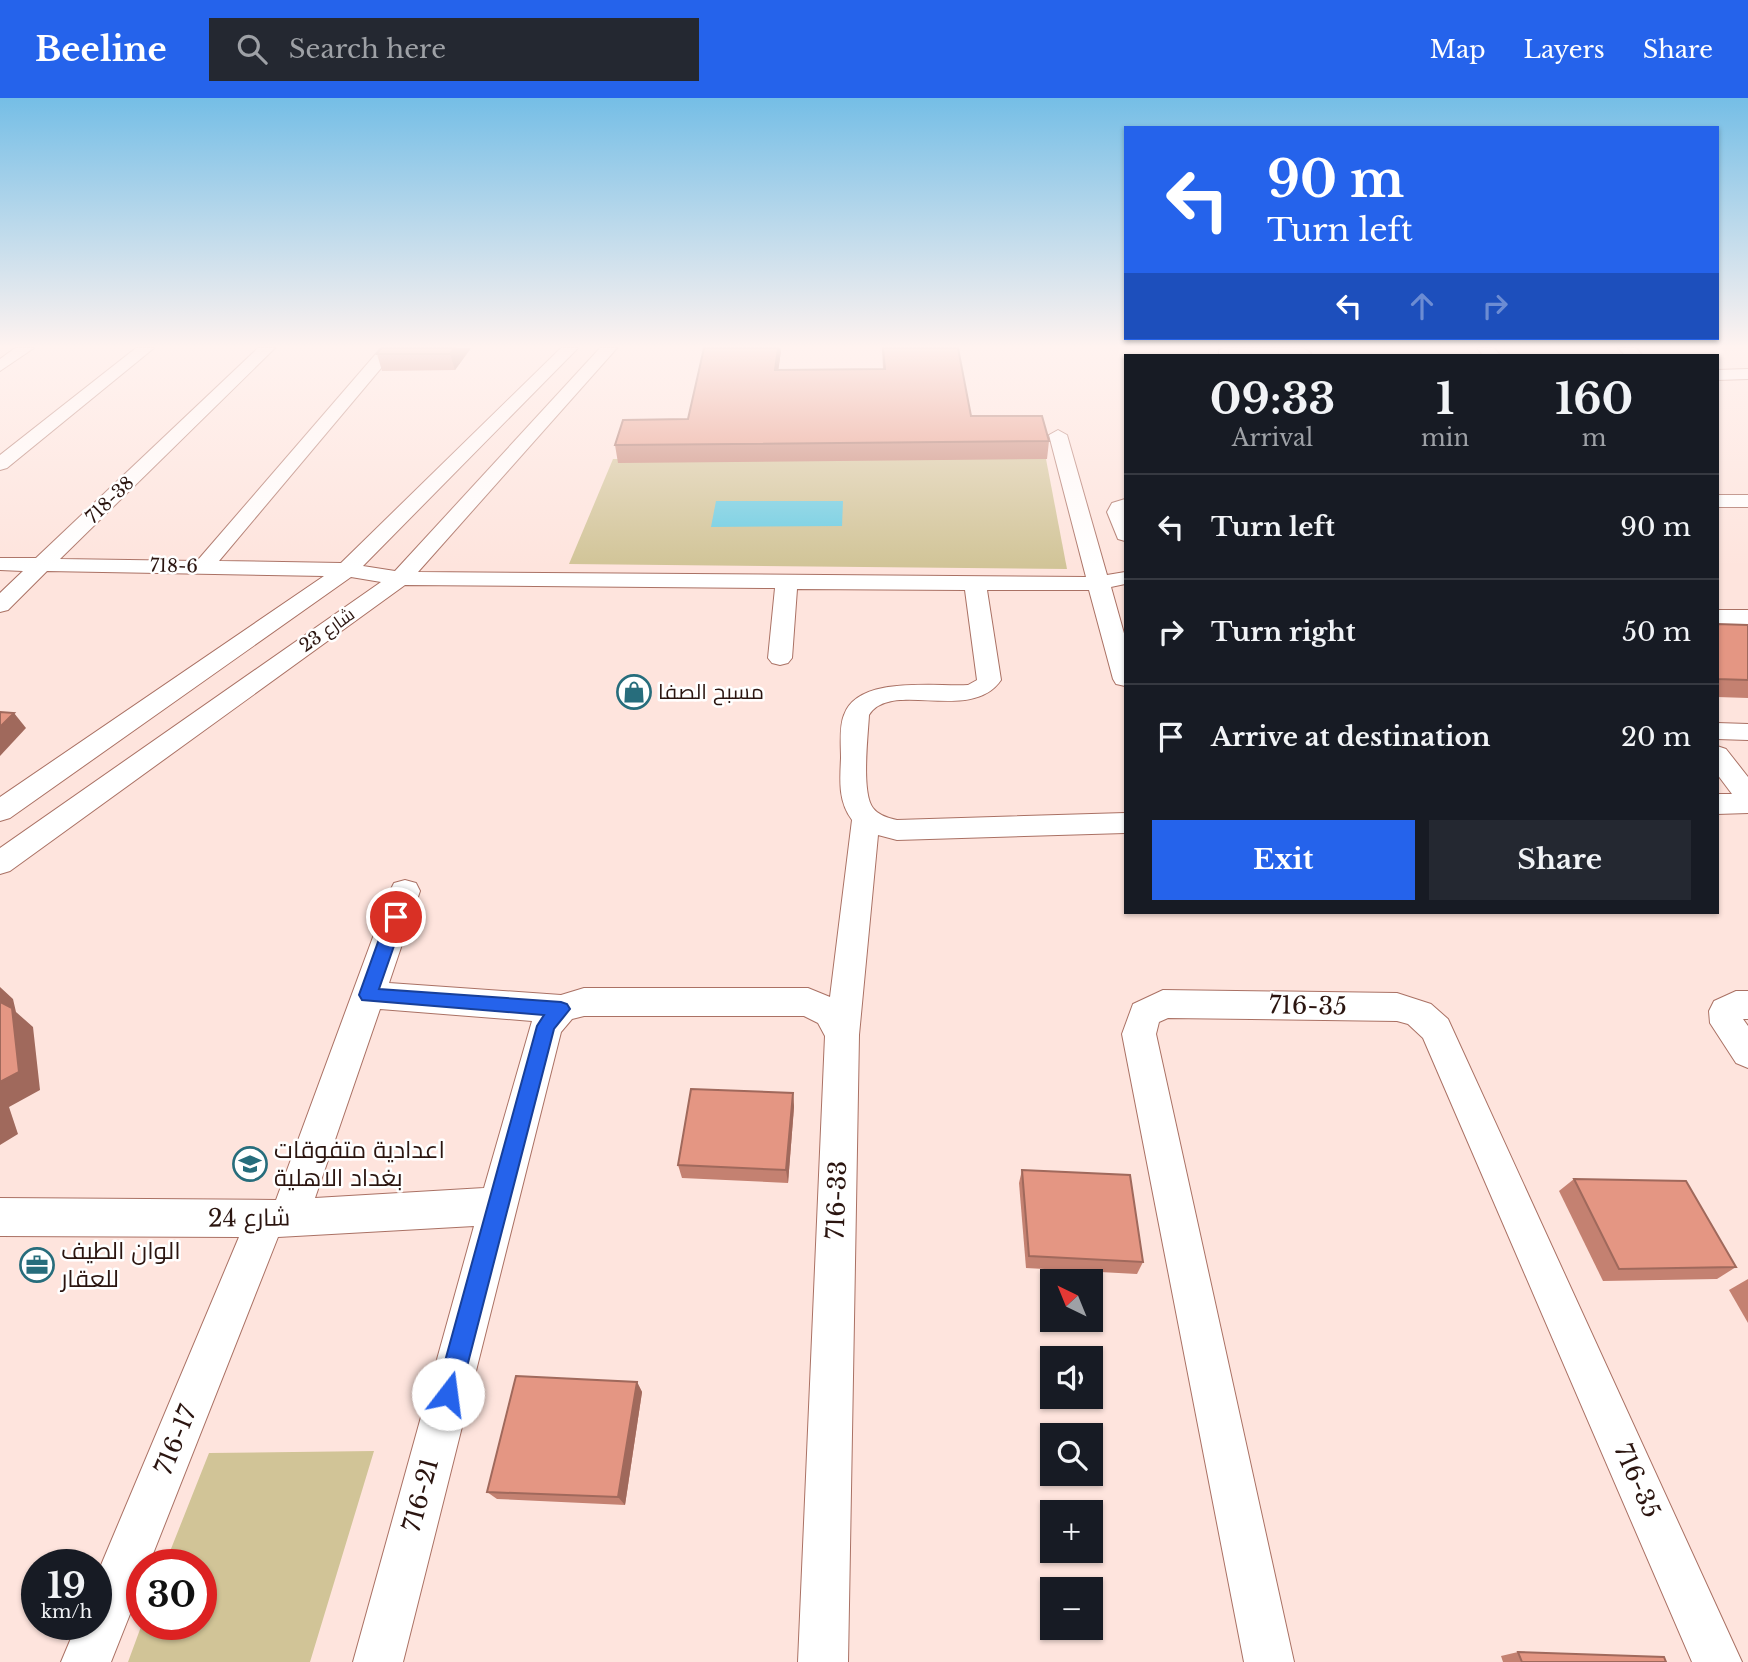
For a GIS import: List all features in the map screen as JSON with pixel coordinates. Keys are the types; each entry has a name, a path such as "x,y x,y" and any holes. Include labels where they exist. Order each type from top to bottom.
{"street":[{"path":"0,464 54,421"},
{"name":"718-38","path":"0,605 192,421"},
{"path":"203,567 328,421"},
{"name":"شارع 23","path":"0,811 347,570 497,421"},
{"name":"شارع 23","path":"0,863 400,578 543,421"},
{"path":"1058,435 1124,675"},
{"path":"1719,501 1748,501"},
{"path":"1124,505 1119,507 1117,512 1124,532"},
{"name":"718-6","path":"0,564 347,570 400,578 975,584 1099,583 1124,578"},
{"path":"780,658 787,580"},
{"path":"975,584 989,680 984,687 973,692 888,694 872,698 860,705 856,715 853,796 859,812 885,828 909,831 1124,823"},
{"path":"1719,617 1748,617"},
{"path":"1719,731 1748,732"},
{"path":"1719,758 1748,796"},
{"path":"1719,804 1748,803"},
{"name":"716-33","path":"823,1662 842,1035 866,818"},
{"name":"716-17","path":"86,1662 277,1218 368,995 405,891"},
{"path":"368,995 561,1009 584,1002 808,1002 830,1013 842,1035"},
{"name":"716-35","path":"1269,1662 1139,1034 1145,1014 1163,1004 1397,1007 1419,1014 1436,1029 1717,1662"},
{"path":"1748,1005 1736,1005 1726,1011 1727,1023 1748,1053"},
{"name":"716-21","path":"378,1662 546,1026 561,1009"},
{"name":"شارع 24","path":"0,1217 277,1218 497,1206"}],"shaded area":[{"path":"613,459 1046,459 1067,569 569,564"},
{"path":"374,1451 310,1662 128,1662 136,1640 217,1640 217,1549 171,1549 209,1453"}],"water":[{"path":"716,501 843,501 842,526 711,527"}],"building":[{"path":"623,421 1043,421 1049,441 615,445"},
{"path":"1719,624 1748,625 1748,680 1719,679"},
{"path":"0,712 14,713 0,727"},
{"path":"0,1002 12,1008 19,1072 0,1082"},
{"path":"691,1089 793,1093 786,1170 678,1165"},
{"path":"1022,1170 1130,1175 1143,1262 1029,1256"},
{"path":"1574,1179 1686,1181 1736,1267 1619,1269"},
{"path":"516,1376 637,1382 618,1497 487,1492"},
{"path":"1518,1652 1664,1657 1666,1662 1522,1662"}],"place":[{"name":"مسبح الصفا","path":"634,692"},
{"name":"اعدادية متفوقات بغداد الاهلية","path":"250,1164"},
{"name":"الوان الطيف للعقار","path":"37,1265"}],"route":[{"path":"396,917 368,995 561,1009 546,1026 448,1394"}]}
